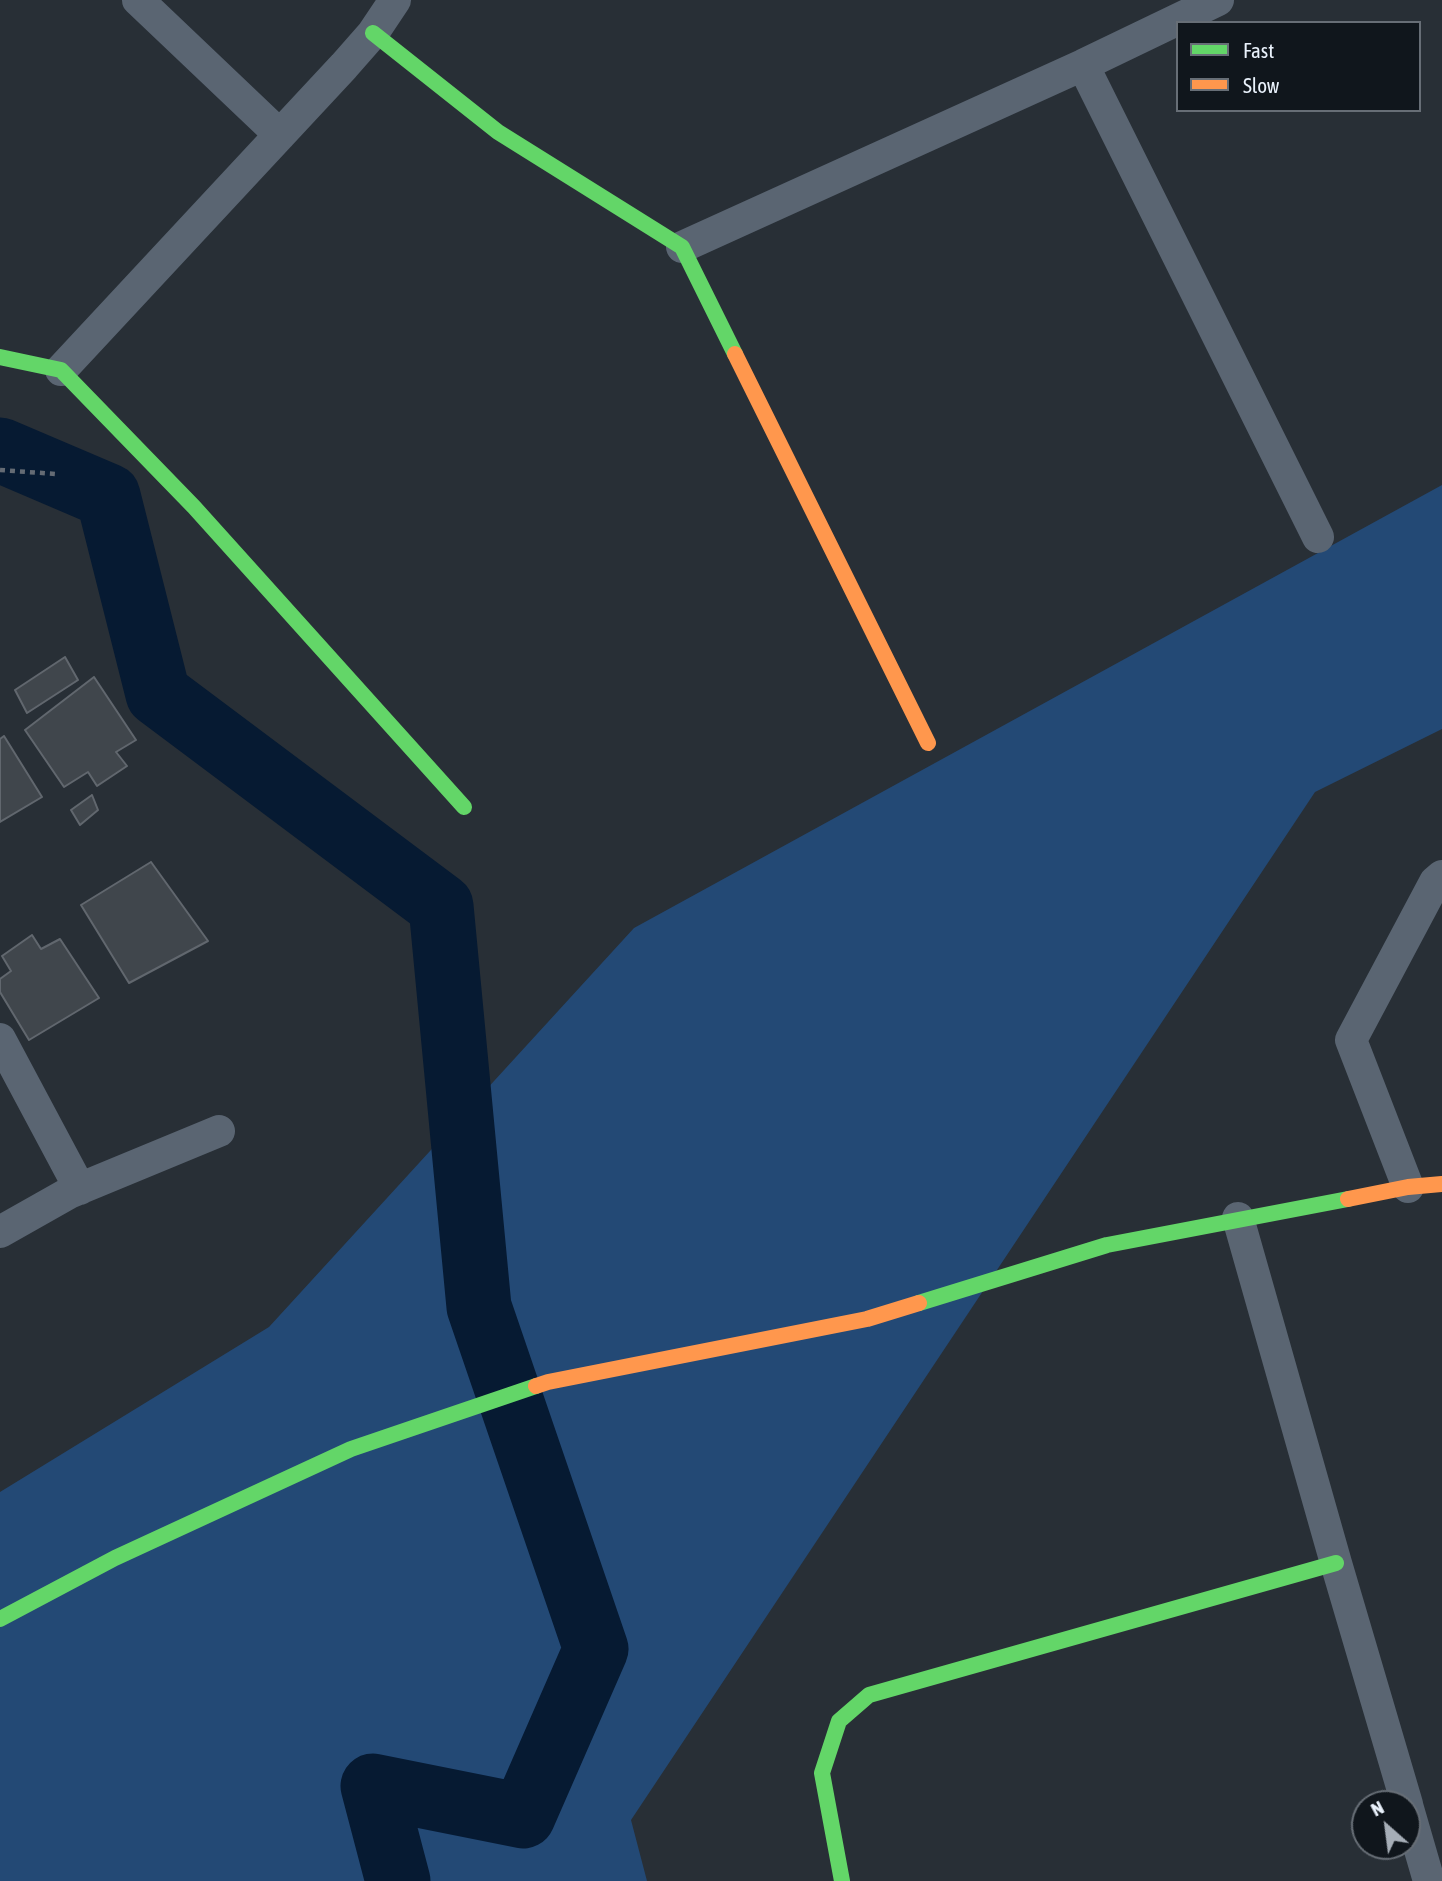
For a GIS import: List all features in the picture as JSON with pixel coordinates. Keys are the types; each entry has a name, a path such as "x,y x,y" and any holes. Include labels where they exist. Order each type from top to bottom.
{"street":[{"path":"138,0 280,135"},
{"path":"61,370 373,33 395,0"},
{"path":"682,247 1083,65 1218,0"},
{"path":"373,33 498,132 682,247 928,743"},
{"path":"1083,65 1318,537"},
{"path":"0,357 61,370 194,507 464,807"},
{"path":"1408,1187 1351,1040 1435,882 1442,876"},
{"path":"0,1039 80,1189"},
{"path":"0,1233 80,1189 219,1131"},
{"path":"0,1619 116,1558 351,1449 548,1381 867,1319 1107,1245 1408,1187 1442,1184"},
{"path":"1238,1219 1403,1790"},
{"path":"842,1881 822,1773 839,1721 869,1695 1336,1563"},
{"path":"1421,1853 1429,1881"}],"path":[{"path":"0,470 57,474"}],"shaded area":[{"path":"1442,485 1442,729 1315,792 631,1820 647,1881 0,1881 0,1492 269,1327 634,928"}],"building":[{"path":"65,657 78,680 27,713 15,690"},
{"path":"94,677 136,740 116,752 127,766 97,786 88,772 64,787 25,730"},
{"path":"4,736 42,797 0,822 0,739"},
{"path":"92,795 98,810 80,825 71,810"},
{"path":"151,862 208,941 129,983 81,905"},
{"path":"32,935 41,949 60,939 99,998 29,1040 0,992 0,979 11,971 2,956"}],"waterway":[{"path":"0,450 108,496 158,694 441,906 479,1307 596,1649 523,1816 373,1786 398,1881"}],"traffic: fast":[{"path":"373,33 498,132 682,247 735,354"},
{"path":"0,357 61,370 194,507 464,807"},
{"path":"919,1303 1107,1245 1348,1199"},
{"path":"0,1619 115,1558 351,1449 536,1386"},
{"path":"842,1881 822,1773 839,1721 869,1695 1336,1563"}],"traffic: slow":[{"path":"735,354 928,743"},
{"path":"1348,1199 1408,1187 1442,1184"},
{"path":"536,1386 867,1319 919,1303"}]}
